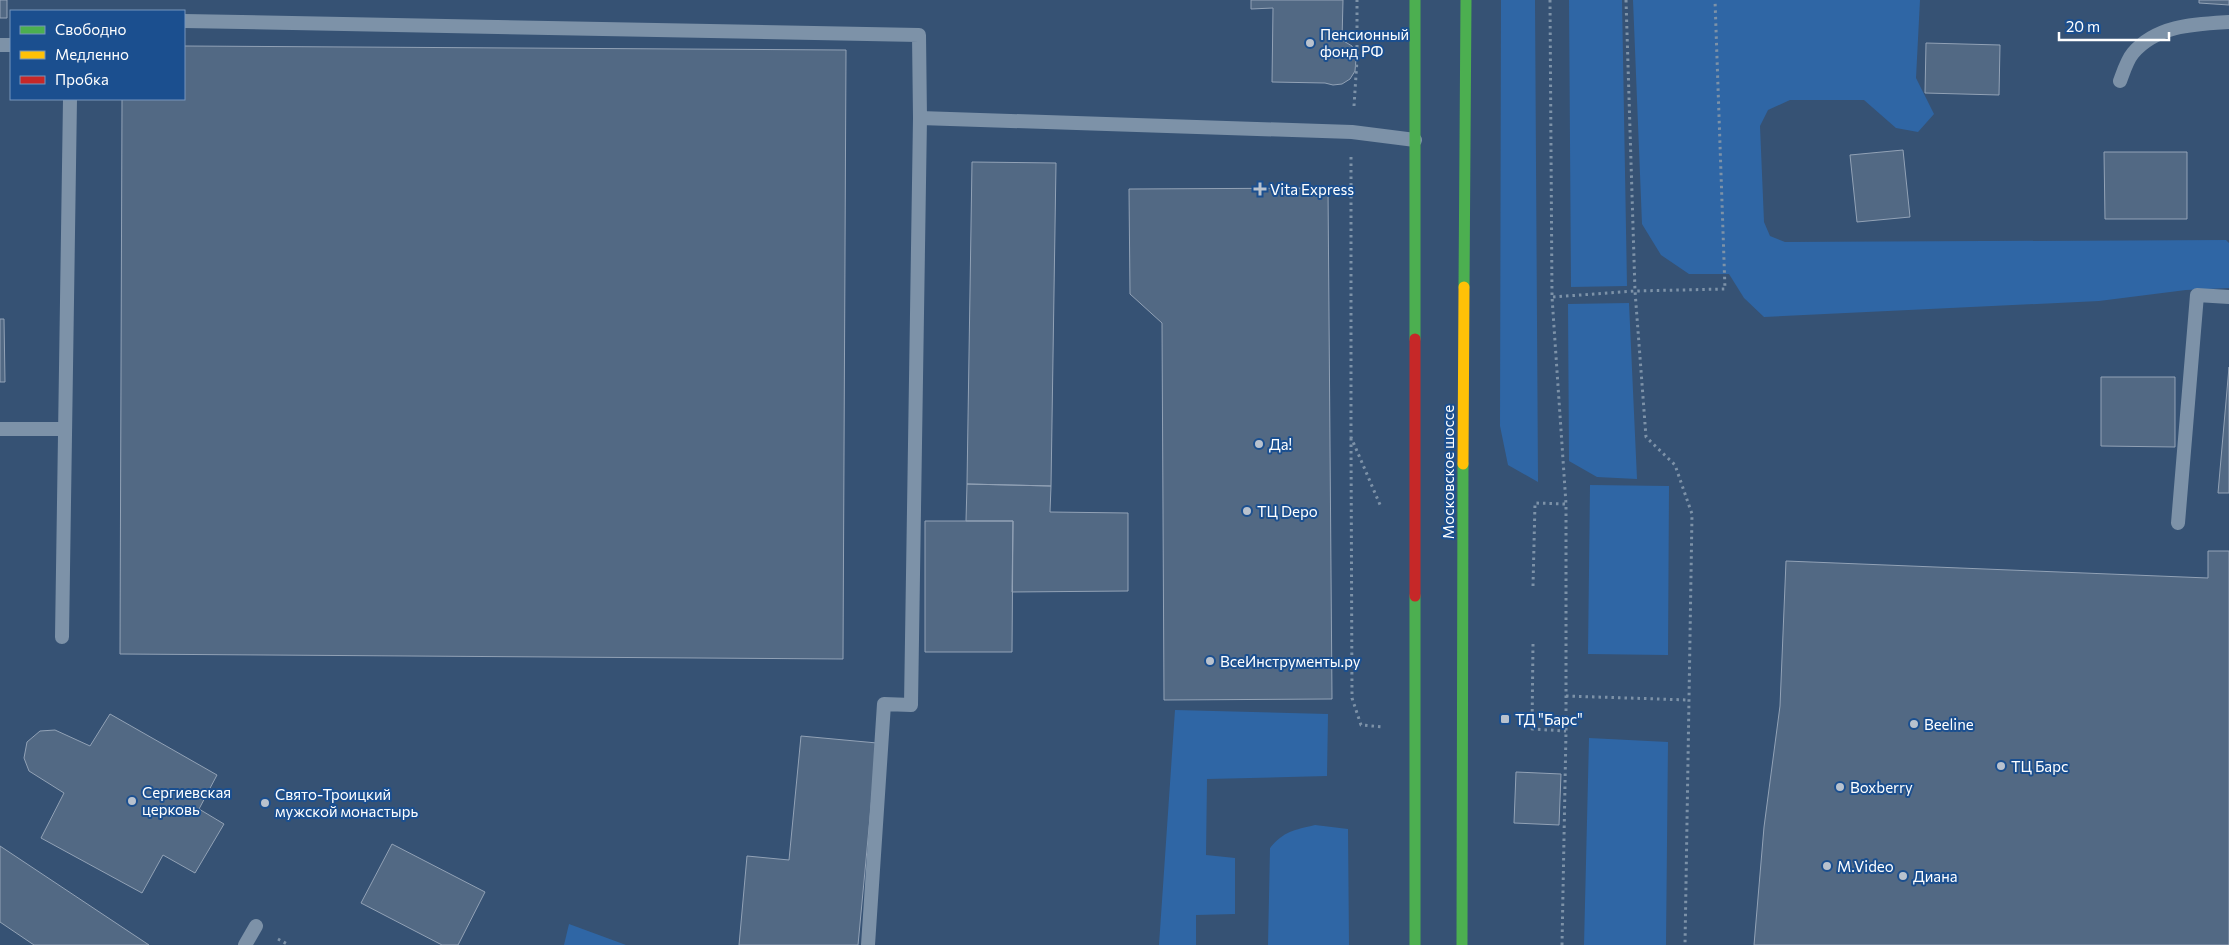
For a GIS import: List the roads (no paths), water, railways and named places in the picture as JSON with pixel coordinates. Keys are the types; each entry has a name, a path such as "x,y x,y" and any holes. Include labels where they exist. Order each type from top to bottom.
{"main road":[{"path":"1415,0 1415,945"},
{"name":"Московское шоссе","path":"1462,945 1461,705 1466,0"}],"lane":[{"path":"185,21 918,35 920,118 911,705 884,704 868,945"},
{"path":"2120,81 2132,54 2158,33 2185,25 2229,22"},
{"path":"62,637 70,100"},
{"path":"920,118 1352,132 1415,140"},
{"path":"2178,523 2197,296 2229,297"},
{"path":"0,429 65,428"},
{"path":"244,945 256,926"}],"place":[{"name":"Пенсионный фонд РФ","path":"1310,43"},
{"name":"Vita Express","path":"1260,189"},
{"name":"Да!","path":"1259,444"},
{"name":"ТЦ Depo","path":"1247,511"},
{"name":"ВсеИнструменты.ру","path":"1210,661"},
{"name":"ТД \"Барс\"","path":"1505,719"},
{"name":"Beeline","path":"1914,724"},
{"name":"ТЦ Барс","path":"2001,766"},
{"name":"Boxberry","path":"1840,787"},
{"name":"Сергиевская церковь","path":"132,801"},
{"name":"Свято-Троицкий мужской монастырь","path":"265,803"},
{"name":"M.Video","path":"1827,866"},
{"name":"Диана","path":"1903,876"}]}
